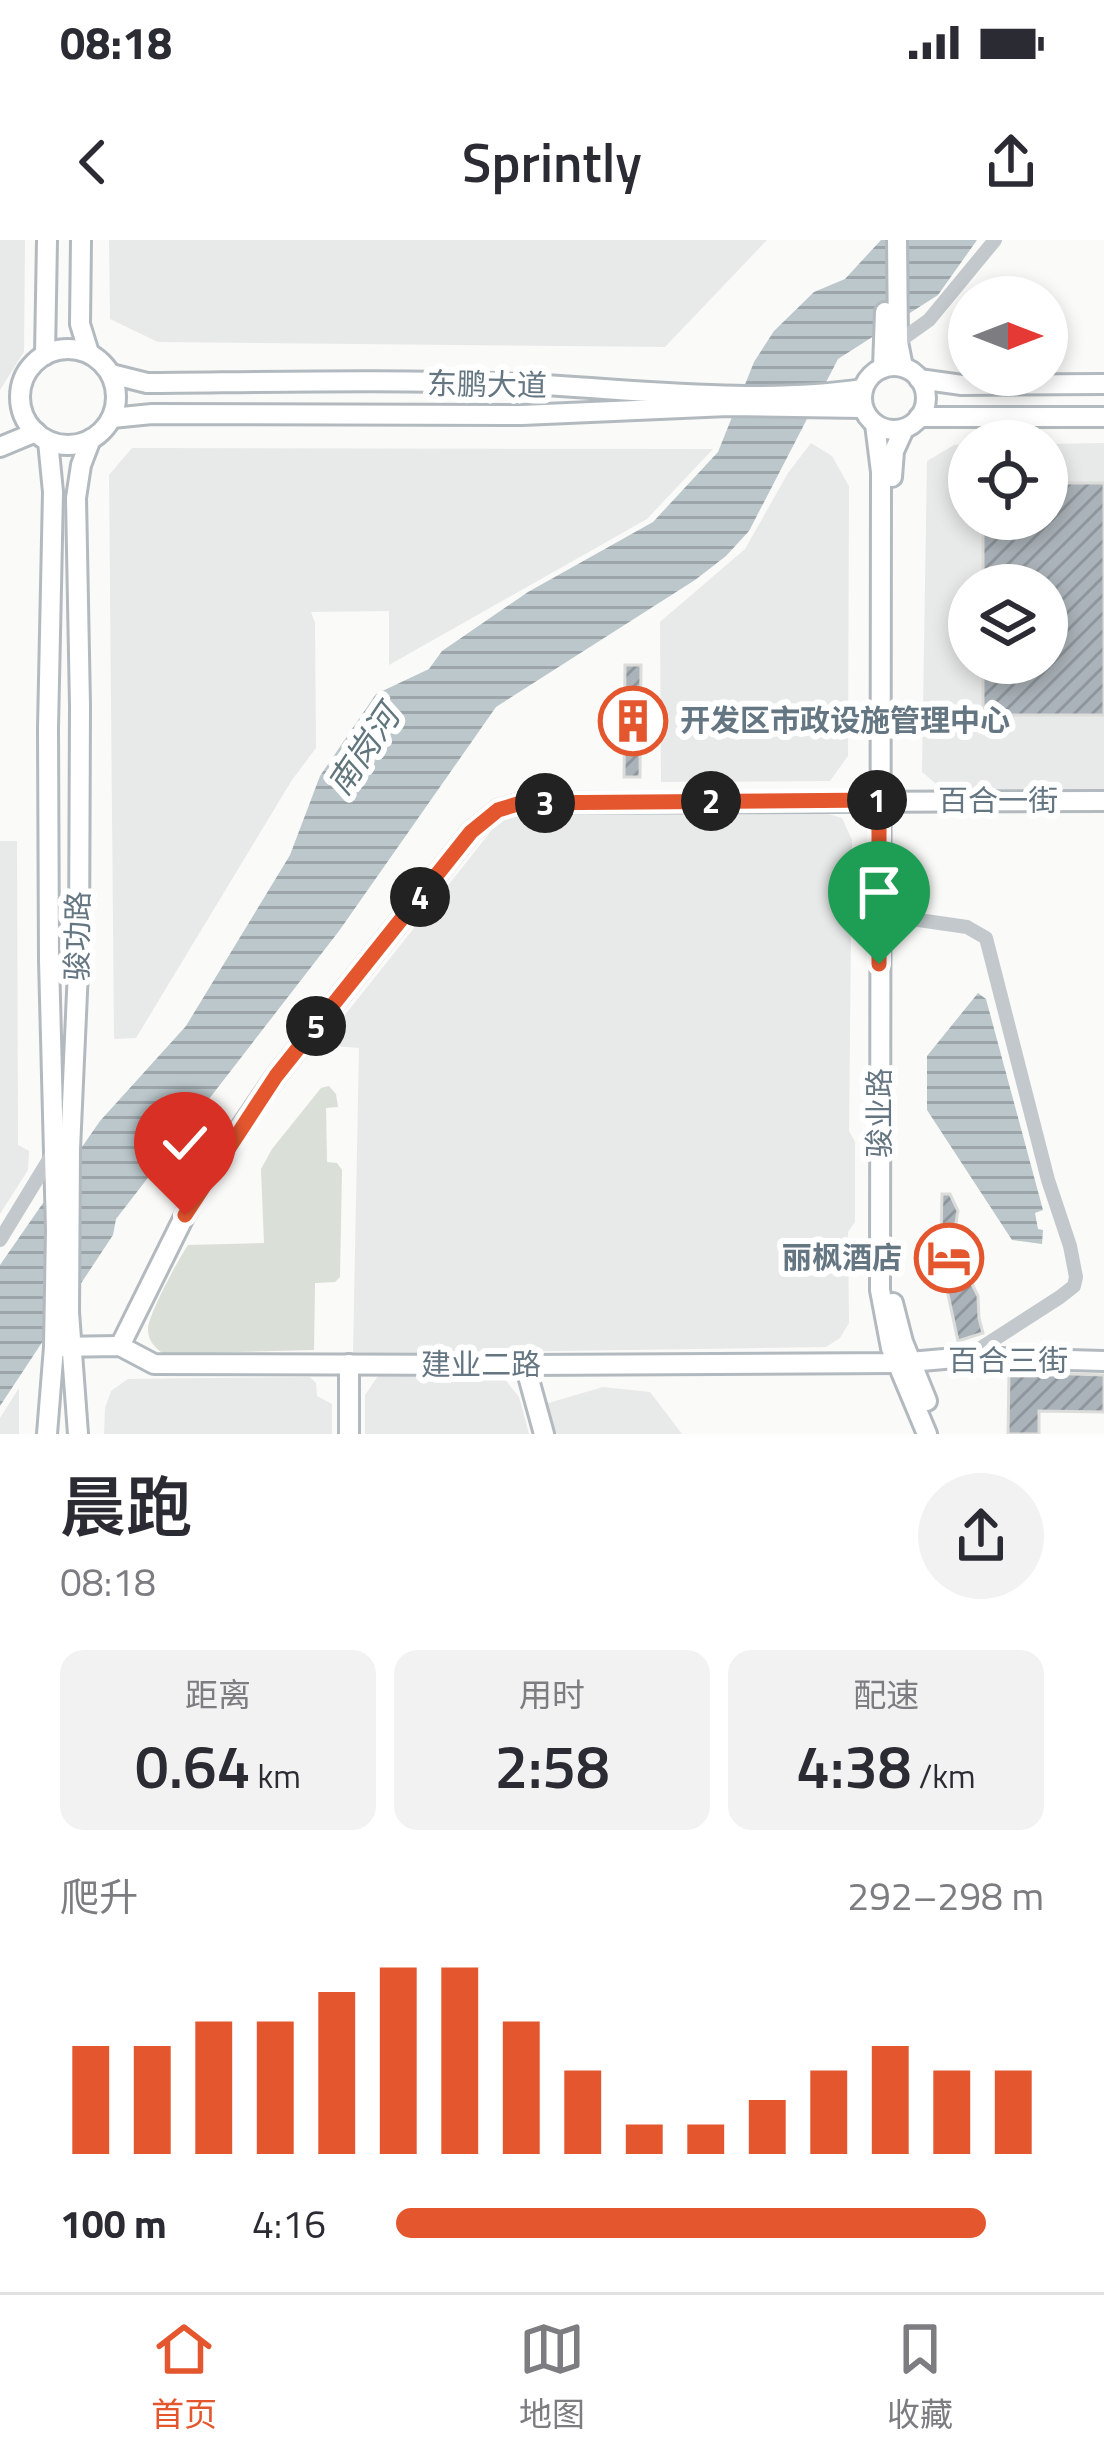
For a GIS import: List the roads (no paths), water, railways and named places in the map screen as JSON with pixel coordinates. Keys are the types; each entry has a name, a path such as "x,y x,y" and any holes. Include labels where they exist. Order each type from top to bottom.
{"street":[{"path":"45,355 47,240"},
{"path":"81,240 80,324 89,353"},
{"path":"886,240 894,336 902,371 926,398 912,423"},
{"path":"894,336 897,240"},
{"path":"894,336 929,320 994,240"},
{"path":"74,349 89,353 101,362 116,388 112,418 91,439 62,445 42,436 26,420 21,406 25,377 45,355 74,349"},
{"path":"1104,384 962,385 902,371 868,380 867,407 884,429 912,423 1104,417"},
{"name":"东鹏大道","path":"110,374 147,382 472,383 728,400 832,400 867,407"},
{"name":"东鹏大道","path":"112,418 152,414 522,415 728,400"},
{"path":"0,414 21,406"},
{"name":"骏业路","path":"867,407 881,472 891,916 892,1282 905,1363 927,1434"},
{"name":"骏业路","path":"912,423 895,451 892,476 880,1290 886,1330 939,1434"},
{"path":"0,447 42,436"},
{"name":"骏功路","path":"42,436 53,492 49,959 63,1149"},
{"name":"骏功路","path":"78,1434 63,1347 63,1149 79,948 76,498 91,439"},
{"name":"百合一街","path":"120,1346 185,1215 276,1076 482,821 498,810 521,803 1104,801"},
{"path":"891,916 967,927 986,938 1074,1266 1074,1286 967,1358"},
{"path":"0,1240 63,1149"},
{"name":"建业二路","path":"63,1347 120,1346 154,1364 905,1363"},
{"name":"骏功路","path":"47,1434 63,1347"},
{"name":"百合三街","path":"905,1363 967,1358 1104,1361"},
{"path":"349,1364 349,1434"},
{"path":"525,1365 544,1434"}],"water":[{"name":"南岗河","path":"881,240 977,240 938,295 838,359 749,531 726,556 496,707 339,931 116,1219 113,1235 0,1406 0,1265 100,1121 186,1026 290,855 320,776 376,694 429,669 442,651 528,592 653,522 718,452 754,362 774,331 814,292 845,279"},
{"path":"978,993 986,999 1043,1210 1035,1213 1038,1229 1043,1230 1042,1244 1012,1240 927,1110 927,1056"}],"place":[{"name":"开发区市政设施管理中心","path":"633,721"},
{"name":"丽枫酒店","path":"949,1258"}]}
